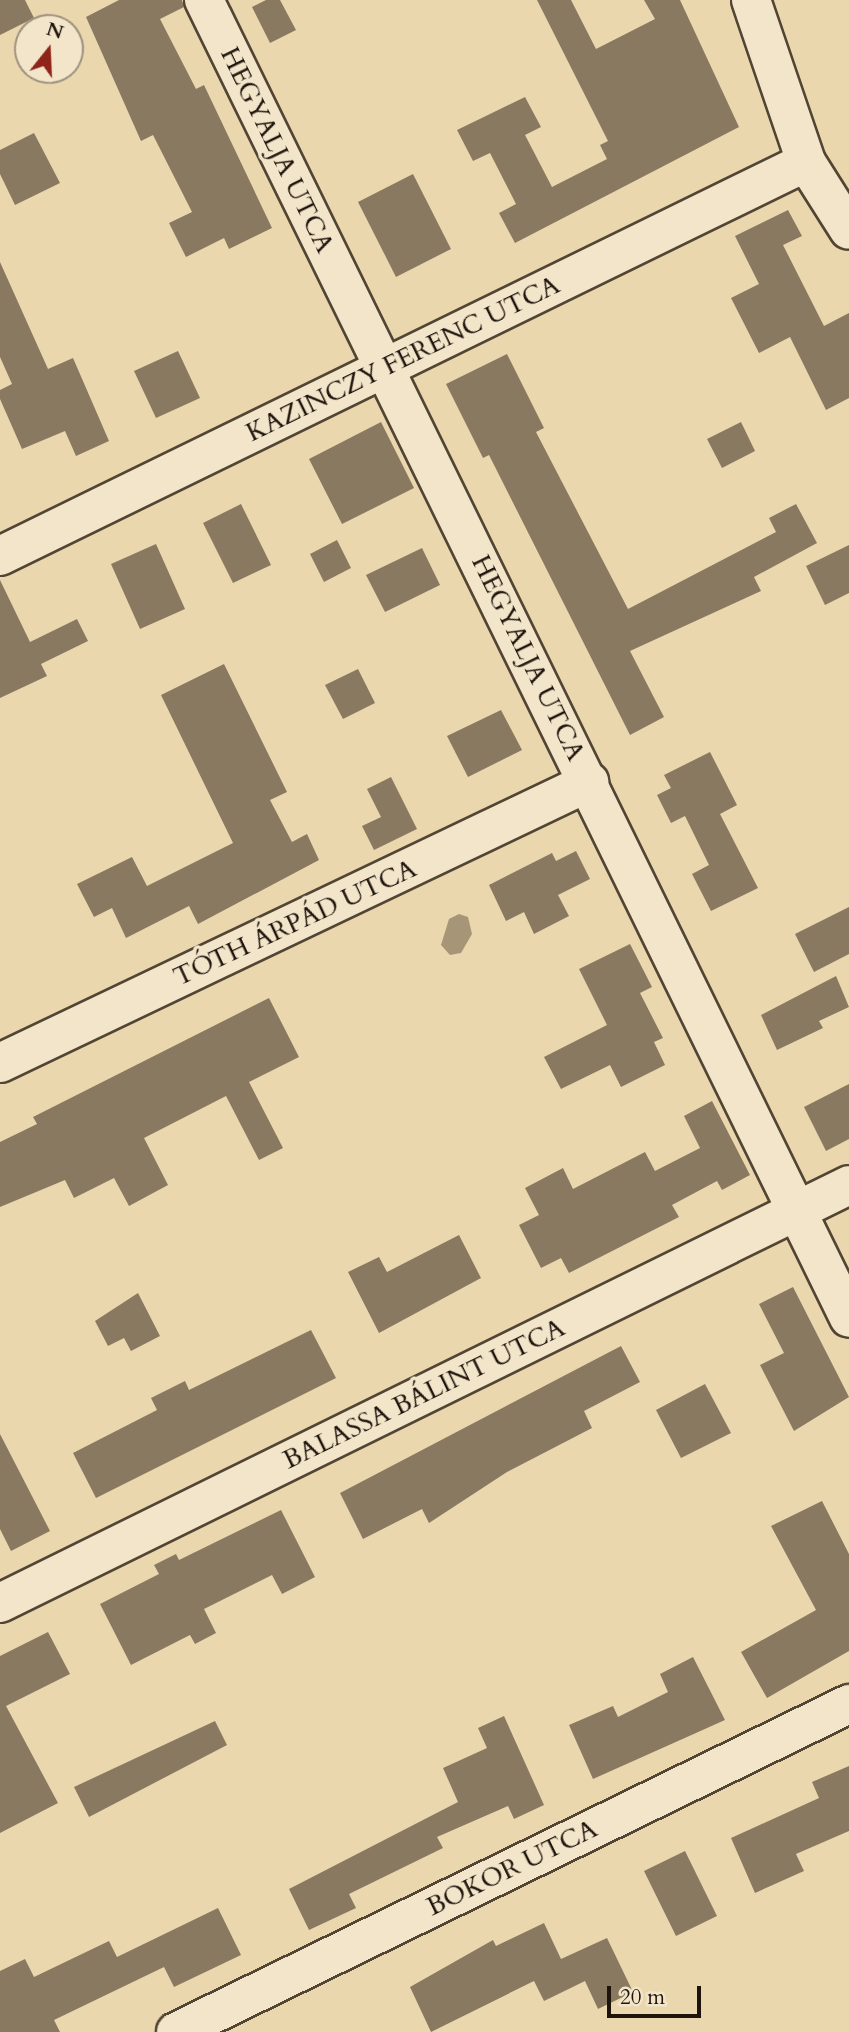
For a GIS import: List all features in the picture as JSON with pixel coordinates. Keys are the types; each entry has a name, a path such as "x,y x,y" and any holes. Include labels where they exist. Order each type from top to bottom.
{"street":[{"name":"HEGYALJA UTCA","path":"204,0 849,1318"},
{"path":"751,0 806,162 849,230"},
{"name":"KAZINCZY FERENC UTCA","path":"0,556 806,162"},
{"name":"TÓTH ÁRPÁD UTCA","path":"0,1063 589,782"},
{"name":"BALASSA BÁLINT UTCA","path":"0,1604 849,1185"},
{"name":"BOKOR UTCA","path":"176,2032 849,1704"}],"shaded area":[{"path":"459,914 468,917 472,934 461,953 450,955 441,945 449,919"}],"building":[{"path":"0,0 25,0 32,14 14,14 14,28 0,35"},
{"path":"119,0 182,0 184,7 160,19 196,89 204,85 272,228 229,249 224,238 186,257 169,223 192,212 153,135 141,141 86,17"},
{"path":"266,0 280,0 296,30 270,43 252,7"},
{"path":"537,0 571,0 596,49 655,19 644,0 680,0 739,127 515,243 499,213 516,204 490,153 473,161 457,130 525,97 541,127 525,135 552,187 607,159 600,145 608,141"},
{"path":"34,133 60,183 15,205 0,174 0,150"},
{"path":"413,174 451,249 396,277 358,202"},
{"path":"788,210 802,236 783,245 824,326 849,313 849,398 826,410 790,337 759,353 731,298 759,284 735,236"},
{"path":"0,262 48,369 73,358 109,441 76,456 65,431 22,449 0,399 0,390 12,384 0,357"},
{"path":"178,351 200,398 156,418 134,371"},
{"path":"507,354 544,428 536,432 628,609 776,532 769,518 796,504 817,543 754,577 761,591 630,651 664,717 630,735 489,455 483,458 446,384"},
{"path":"381,422 414,488 342,524 309,459"},
{"path":"741,422 755,451 722,468 707,439"},
{"path":"241,504 271,565 233,583 203,523"},
{"path":"337,540 351,568 324,582 310,554"},
{"path":"156,544 185,609 140,629 111,564"},
{"path":"849,545 849,593 825,605 806,566"},
{"path":"422,548 440,585 385,612 366,575"},
{"path":"0,580 30,642 77,619 88,641 41,664 47,676 0,698"},
{"path":"224,664 287,792 270,800 292,842 307,834 319,860 198,924 189,906 126,938 112,908 94,917 77,884 132,857 147,886 233,843 161,695"},
{"path":"358,669 375,703 343,719 325,685"},
{"path":"501,710 522,750 468,777 447,736"},
{"path":"710,752 737,805 720,814 758,888 711,911 692,874 709,865 685,816 671,823 657,795 671,788 664,775"},
{"path":"391,777 417,829 374,850 362,826 381,817 367,789"},
{"path":"576,851 590,879 558,895 569,916 534,934 524,912 506,921 489,885 552,853 556,861"},
{"path":"849,907 849,954 814,972 795,934"},
{"path":"630,944 652,987 640,993 663,1038 654,1042 665,1065 621,1087 610,1065 561,1089 544,1057 607,1025 579,969"},
{"path":"836,976 849,1007 819,1021 823,1028 777,1050 761,1015"},
{"path":"269,998 299,1057 249,1082 283,1148 259,1160 226,1096 144,1138 168,1185 129,1206 114,1178 74,1198 65,1180 0,1207 0,1142 37,1124 33,1117"},
{"path":"849,1084 849,1139 826,1151 804,1107"},
{"path":"712,1101 750,1175 722,1190 717,1181 672,1205 679,1217 569,1273 561,1258 541,1268 519,1225 539,1215 525,1188 563,1168 573,1189 645,1152 655,1171 700,1148 684,1116"},
{"path":"459,1235 481,1278 379,1333 348,1272 379,1257 387,1272"},
{"path":"793,1287 849,1397 794,1431 760,1365 784,1353 759,1304"},
{"path":"138,1293 160,1336 131,1351 124,1338 108,1346 95,1321"},
{"path":"311,1330 336,1378 96,1498 73,1453 157,1410 151,1398 185,1381 189,1390"},
{"path":"621,1346 640,1382 584,1411 592,1428 507,1472 429,1523 422,1509 363,1539 340,1493"},
{"path":"705,1384 731,1433 681,1458 656,1410"},
{"path":"0,1434 50,1531 11,1551 0,1529"},
{"path":"822,1501 849,1554 849,1651 767,1698 741,1652 816,1610 771,1526"},
{"path":"281,1510 315,1577 282,1594 272,1575 204,1609 216,1633 195,1644 190,1635 131,1665 100,1604 159,1574 154,1565 176,1554 179,1560"},
{"path":"48,1632 70,1674 6,1706 58,1803 0,1833 0,1656"},
{"path":"693,1657 725,1720 593,1779 569,1725 613,1706 618,1717 668,1692 660,1674"},
{"path":"504,1716 544,1805 514,1819 508,1806 437,1837 443,1848 349,1894 356,1908 309,1930 289,1889 458,1802 443,1768 487,1748 478,1728"},
{"path":"215,1721 227,1745 89,1817 74,1787"},
{"path":"849,1766 849,1831 796,1854 804,1871 755,1893 731,1838 819,1798 812,1782"},
{"path":"685,1851 717,1916 676,1936 644,1871"},
{"path":"218,1908 241,1955 174,1987 164,1967 54,2020 60,2032 0,2032 0,1971 25,1959 34,1977 109,1941 117,1957"},
{"path":"544,1923 561,1959 607,1938 633,1992 598,2009 585,1981 544,2001 534,1981 431,2032 410,1987 493,1940 496,1946"}]}
